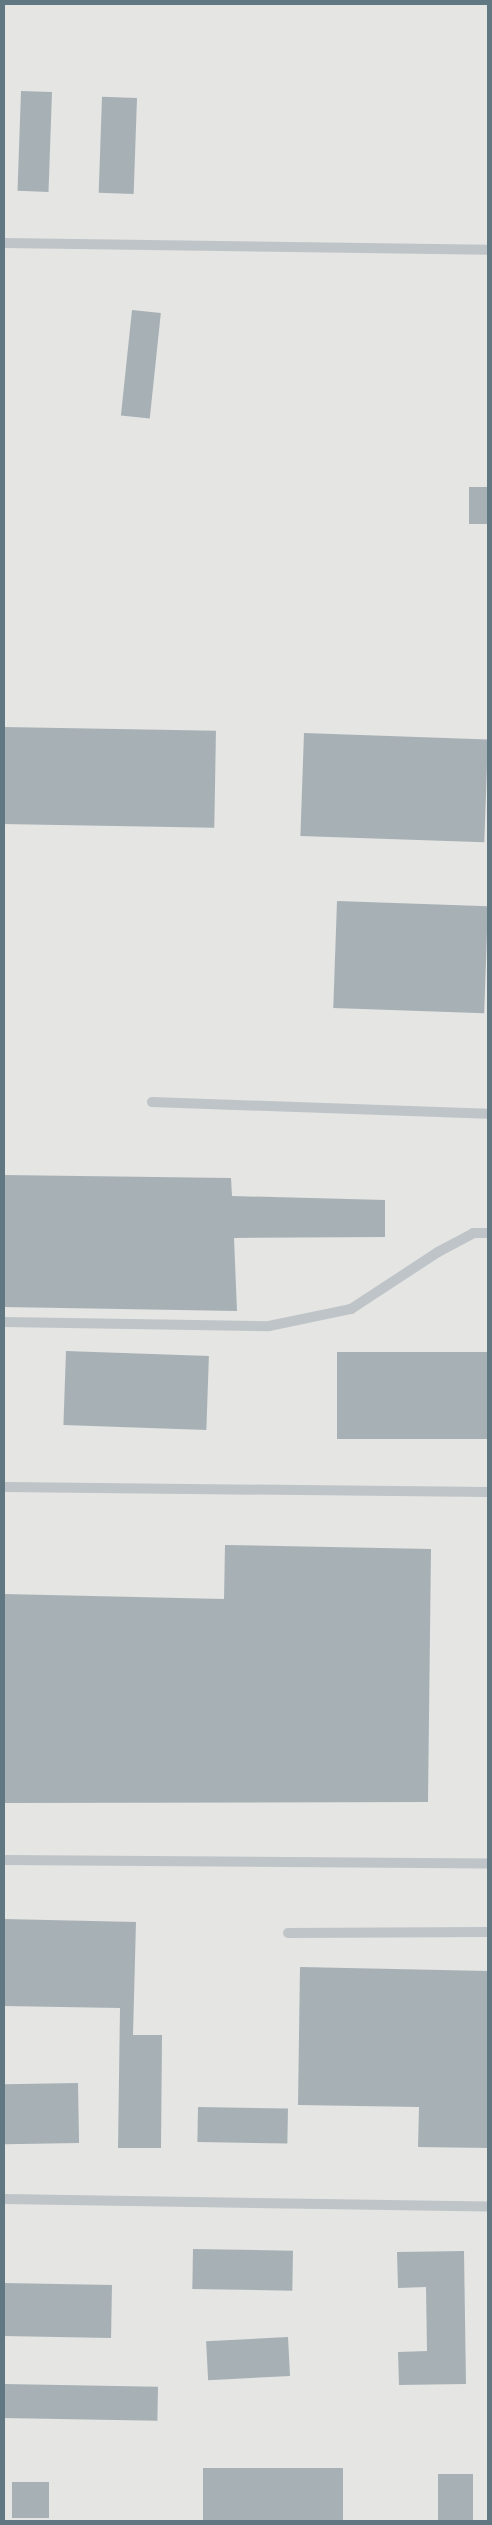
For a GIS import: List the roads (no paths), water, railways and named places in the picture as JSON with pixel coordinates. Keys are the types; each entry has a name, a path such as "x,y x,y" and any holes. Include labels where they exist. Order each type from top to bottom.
{"lane":[{"path":"4,243 488,250"},
{"path":"152,1102 488,1114"},
{"path":"4,1322 269,1326 351,1309 438,1252 473,1233 488,1234"},
{"path":"4,1487 488,1492"},
{"path":"4,1860 488,1863"},
{"path":"288,1933 488,1932"},
{"path":"4,2199 488,2208"}]}
